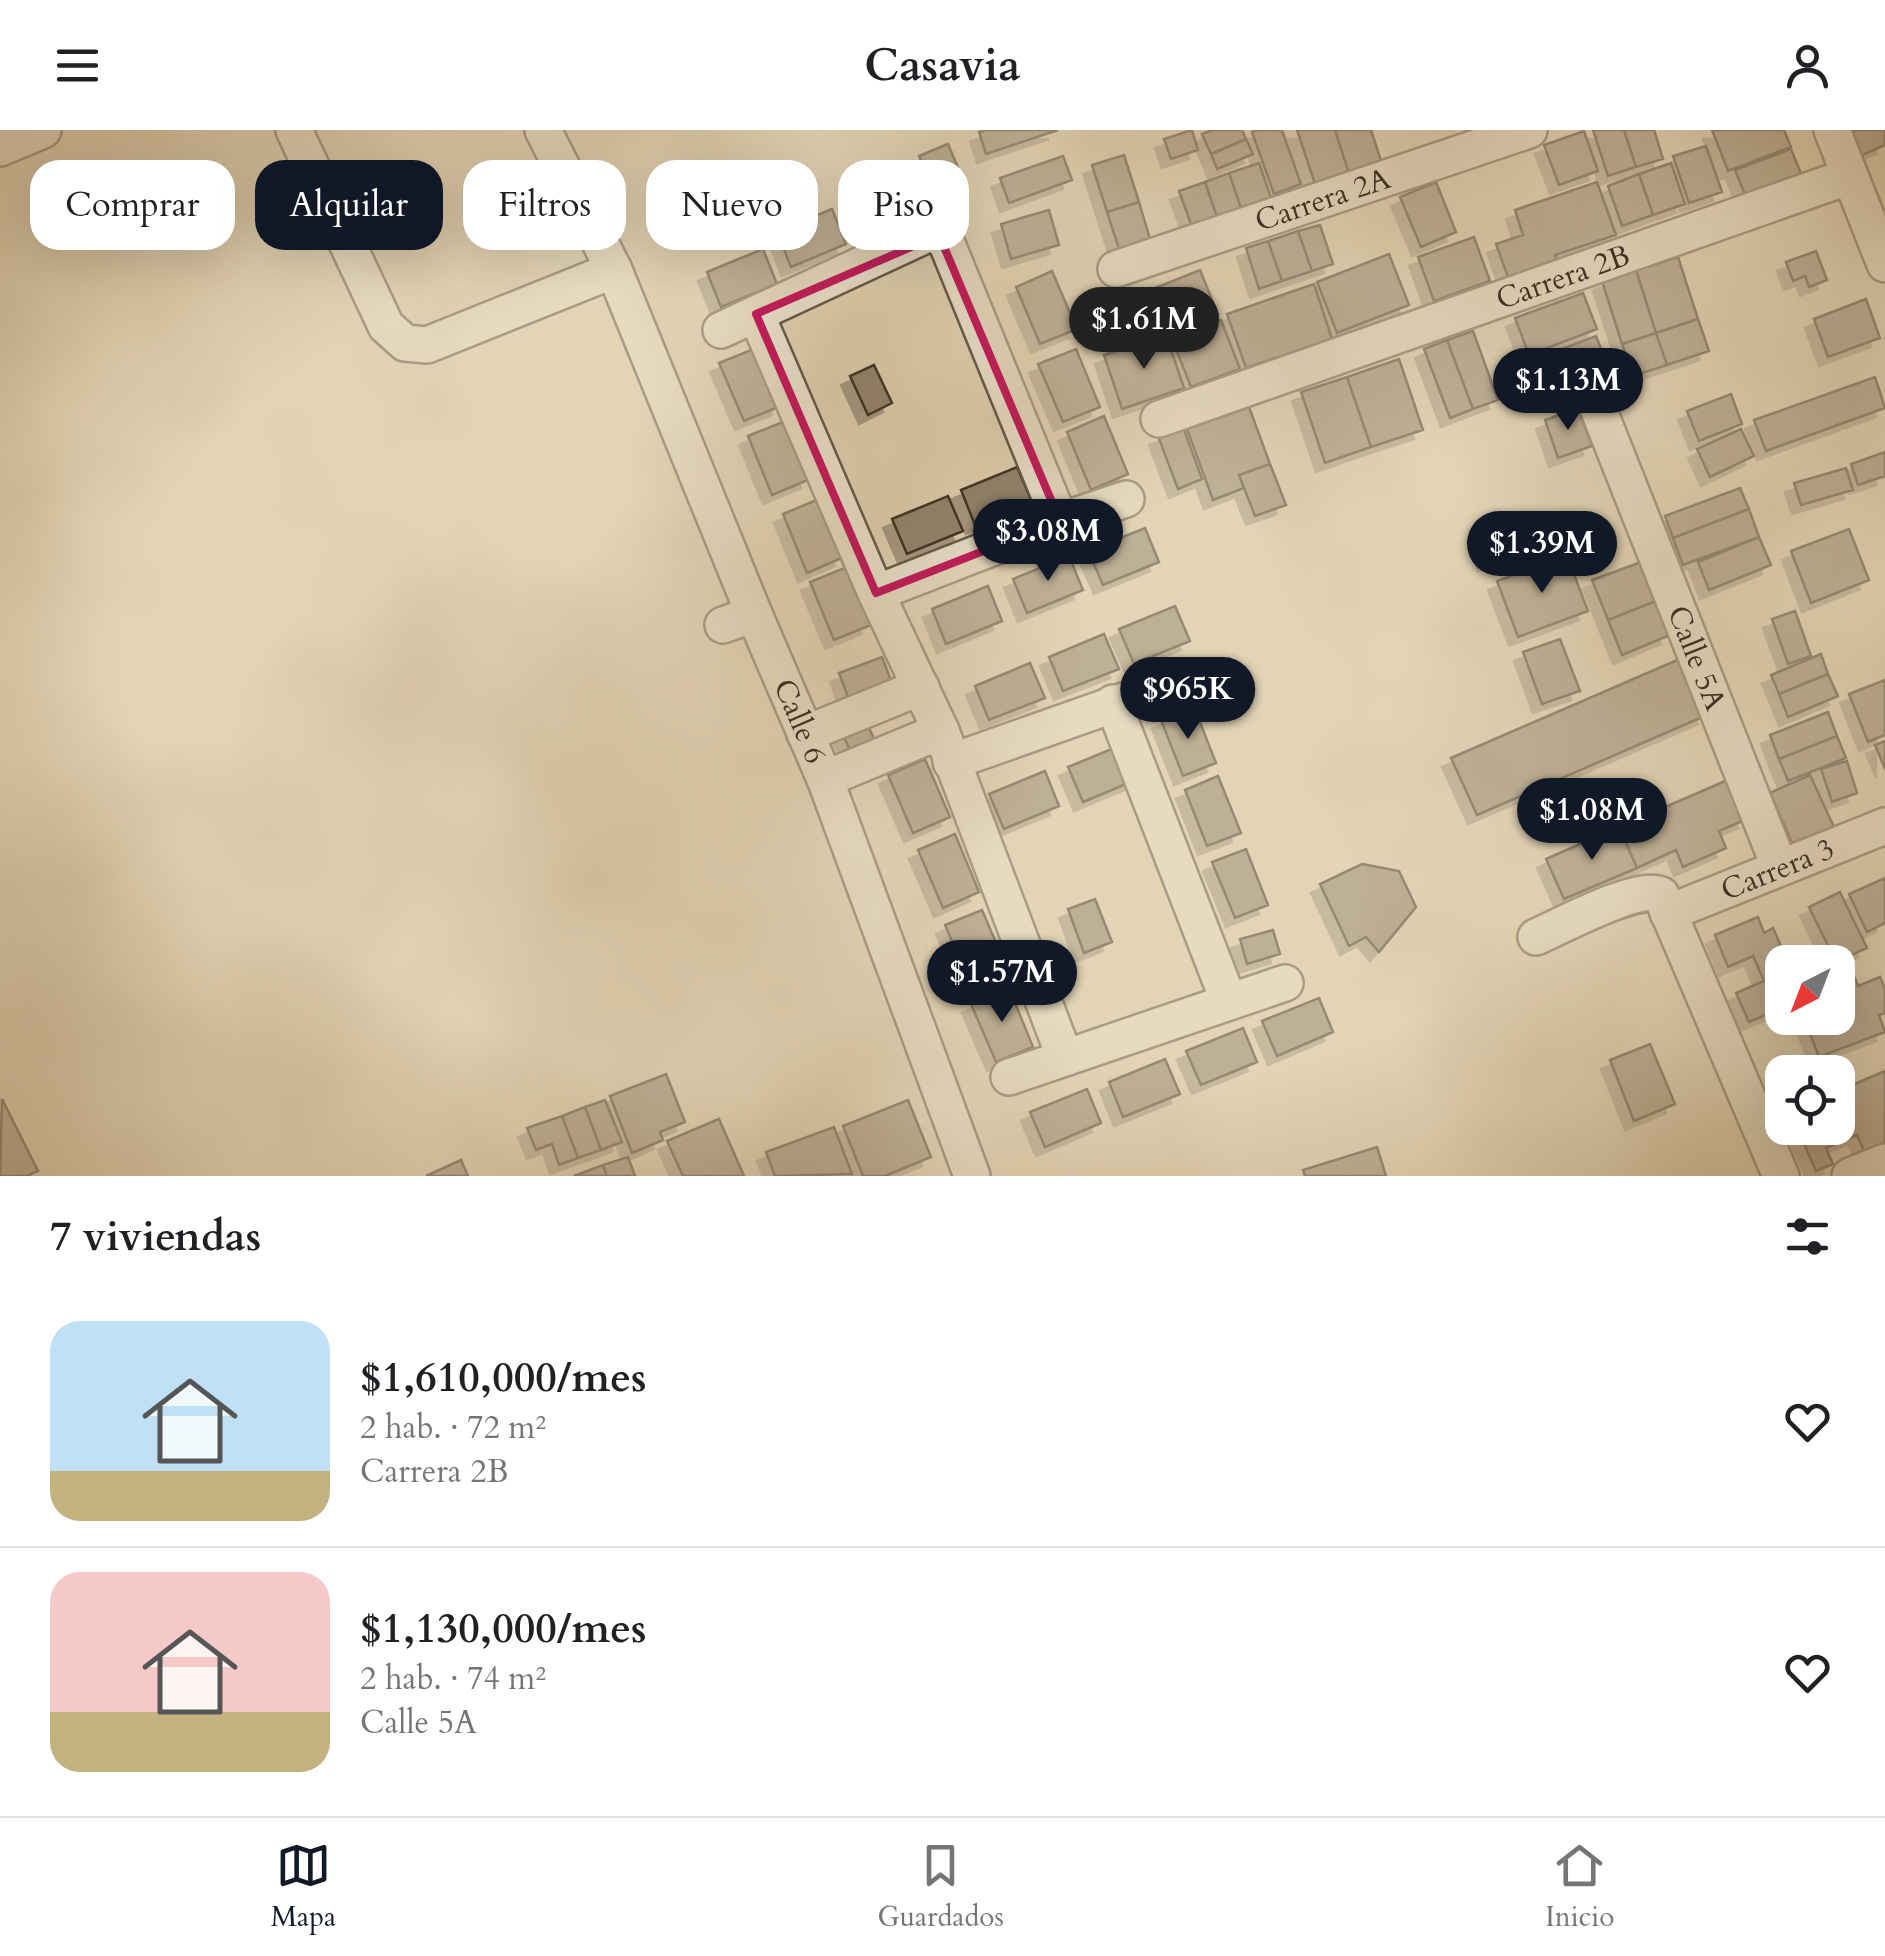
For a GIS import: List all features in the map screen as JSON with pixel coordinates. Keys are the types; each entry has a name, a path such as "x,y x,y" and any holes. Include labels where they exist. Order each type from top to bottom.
{"street":[{"path":"0,148 43,130"},
{"path":"294,130 386,326 404,343 427,345 614,270"},
{"name":"Calle 6","path":"544,130 614,270 738,619 805,734 826,779 972,1176"},
{"name":"Carrera 2A","path":"1116,269 1529,130"},
{"path":"1832,130 1885,264"},
{"name":"Carrera 2B","path":"1159,419 1850,176"},
{"path":"721,330 930,233 940,234 1060,521"},
{"path":"756,314 946,746 1065,1058"},
{"name":"Calle 5A","path":"1592,393 1780,868"},
{"path":"876,593 1126,499"},
{"path":"826,779 1112,703 1183,680"},
{"path":"805,734 921,687"},
{"path":"1112,703 1229,1002"},
{"name":"Carrera 3","path":"1668,913 1885,826"},
{"path":"1536,936 1636,894 1654,891 1661,895 1780,1176"},
{"path":"1010,1077 1285,984"},
{"path":"1850,1176 1885,1162"}],"highlighted area":[{"path":"939,235 1060,521 876,593 756,314"}],"building":[{"path":"1058,130 986,154 979,132"},
{"path":"1192,130 1198,150 1171,159 1164,139"},
{"path":"1242,130 1246,139 1211,154 1202,134"},
{"path":"1282,130 1301,184 1274,194 1252,132"},
{"path":"1297,130 1335,130 1351,180 1317,190"},
{"path":"1335,130 1371,130 1384,170 1351,180"},
{"path":"1593,130 1624,130 1636,167 1608,176"},
{"path":"1624,130 1654,130 1663,159 1636,167"},
{"path":"1712,130 1784,130 1791,147 1728,171"},
{"path":"1849,130 1885,130 1885,145 1860,156"},
{"path":"1584,131 1598,171 1559,185 1544,145"},
{"path":"1246,139 1253,154 1217,169 1211,154"},
{"path":"948,144 955,160 921,160 919,156"},
{"path":"1706,146 1722,192 1689,203 1673,156"},
{"path":"1791,149 1802,176 1746,197 1735,170"},
{"path":"1124,155 1139,202 1107,212 1092,165"},
{"path":"1063,156 1072,180 1009,203 1000,178"},
{"path":"1259,163 1274,207 1244,217 1229,173"},
{"path":"1671,163 1685,204 1653,215 1639,174"},
{"path":"1229,173 1244,217 1220,226 1205,182"},
{"path":"1639,174 1653,215 1622,226 1608,186"},
{"path":"1205,182 1220,226 1195,235 1179,191"},
{"path":"1436,182 1456,232 1421,247 1400,197"},
{"path":"1597,182 1616,235 1555,255 1558,264 1509,280 1496,244 1523,235 1515,210"},
{"path":"1139,202 1152,246 1121,255 1107,212"},
{"path":"832,209 838,224 838,247 791,267 784,250 818,250 818,215"},
{"path":"1049,210 1059,245 1011,259 1001,224"},
{"path":"1320,225 1333,264 1312,271 1298,231"},
{"path":"1298,231 1312,271 1282,281 1268,241"},
{"path":"1474,237 1490,281 1434,301 1418,257"},
{"path":"1268,241 1282,281 1259,289 1246,248"},
{"path":"763,250 777,284 721,307 707,272"},
{"path":"1816,251 1827,280 1809,287 1805,276 1793,281 1786,262"},
{"path":"1389,254 1409,305 1337,333 1317,282"},
{"path":"1678,257 1698,319 1656,333 1636,270"},
{"path":"1200,270 1218,314 1202,320 1199,310 1183,316 1186,324 1172,330 1155,288"},
{"path":"1636,270 1656,333 1622,344 1602,281"},
{"path":"1052,271 1077,329 1040,344 1016,287"},
{"path":"1314,284 1332,339 1246,368 1227,314"},
{"path":"1583,293 1597,329 1529,355 1515,318"},
{"path":"1866,299 1880,338 1828,357 1814,319"},
{"path":"1698,319 1709,351 1667,365 1656,333"},
{"path":"1221,320 1240,369 1191,387 1172,339"},
{"path":"1473,331 1498,400 1473,409 1447,340"},
{"path":"1656,333 1667,365 1633,376 1622,344"},
{"path":"1166,335 1184,388 1122,409 1104,355"},
{"path":"1596,336 1611,374 1545,399 1530,361"},
{"path":"1447,340 1473,409 1450,418 1424,349"},
{"path":"756,348 781,406 744,421 719,363"},
{"path":"1076,349 1100,407 1063,422 1038,364"},
{"path":"1399,359 1423,430 1371,447 1347,377"},
{"path":"874,365 892,403 868,415 850,376"},
{"path":"1347,377 1371,447 1325,463 1301,392"},
{"path":"1875,377 1885,408 1766,451 1754,420"},
{"path":"1731,394 1742,424 1699,441 1687,411"},
{"path":"1249,407 1270,464 1239,475 1244,488 1213,500 1187,429"},
{"path":"1578,408 1592,446 1558,458 1545,420"},
{"path":"1104,416 1128,474 1091,490 1067,432"},
{"path":"785,421 810,479 772,495 748,436"},
{"path":"1183,427 1202,479 1178,489 1158,436"},
{"path":"1741,429 1754,456 1710,477 1697,449"},
{"path":"1885,452 1885,476 1858,485 1851,464"},
{"path":"1270,464 1286,505 1255,516 1239,475"},
{"path":"1017,467 1032,502 975,525 961,490"},
{"path":"1846,468 1853,490 1801,505 1794,483"},
{"path":"1740,488 1749,509 1673,538 1665,516"},
{"path":"948,496 963,531 907,554 892,519"},
{"path":"819,499 844,557 807,573 783,514"},
{"path":"1749,509 1759,537 1683,565 1673,538"},
{"path":"1528,512 1540,542 1507,555 1495,524"},
{"path":"1495,524 1507,555 1487,562 1476,532"},
{"path":"1145,528 1159,562 1103,585 1088,551"},
{"path":"1849,529 1869,580 1811,603 1791,551"},
{"path":"1759,537 1771,565 1709,590 1698,562"},
{"path":"1069,556 1083,590 1027,613 1013,579"},
{"path":"1567,556 1588,611 1518,637 1497,581"},
{"path":"1641,562 1656,601 1608,620 1592,580"},
{"path":"847,567 871,625 834,640 810,582"},
{"path":"988,586 1002,621 946,644 932,609"},
{"path":"1656,601 1670,635 1622,655 1608,620"},
{"path":"1175,606 1190,641 1134,664 1119,629"},
{"path":"1795,611 1811,656 1788,664 1772,619"},
{"path":"1104,634 1119,669 1063,691 1049,657"},
{"path":"1560,639 1580,691 1542,704 1523,652"},
{"path":"1821,654 1828,674 1779,694 1771,675"},
{"path":"882,657 895,691 852,708 839,673"},
{"path":"1682,658 1707,715 1477,815 1451,758"},
{"path":"1030,663 1045,698 989,720 975,686"},
{"path":"1828,674 1838,696 1788,717 1779,694"},
{"path":"1885,680 1885,735 1868,742 1849,694"},
{"path":"1194,707 1216,763 1183,776 1161,720"},
{"path":"1828,712 1837,736 1779,759 1770,735"},
{"path":"863,715 874,739 850,750 839,727"},
{"path":"1837,736 1846,758 1788,781 1779,759"},
{"path":"1885,741 1885,769 1875,745"},
{"path":"1124,744 1138,779 1083,802 1068,767"},
{"path":"925,759 950,817 913,833 888,775"},
{"path":"1847,761 1857,793 1832,802 1821,769"},
{"path":"1045,771 1059,806 1004,829 989,794"},
{"path":"1810,775 1834,827 1793,845 1770,793"},
{"path":"1218,776 1241,833 1207,846 1185,790"},
{"path":"1730,779 1747,819 1719,831 1726,848 1683,867 1676,850 1637,868 1619,827"},
{"path":"1619,827 1637,868 1564,899 1546,859"},
{"path":"955,834 979,892 943,908 918,850"},
{"path":"1246,849 1268,905 1235,918 1212,862"},
{"path":"1362,864 1399,871 1416,907 1379,952 1366,937 1349,946 1320,884"},
{"path":"1885,878 1885,923 1867,932 1849,894"},
{"path":"1840,892 1867,948 1855,953 1855,945 1828,945 1809,907"},
{"path":"1095,899 1112,942 1084,953 1068,909"},
{"path":"982,910 1007,968 970,983 945,925"},
{"path":"1758,917 1764,933 1773,928 1780,945 1765,945 1765,1015 1749,1022 1736,993 1764,981 1753,956 1728,967 1715,935"},
{"path":"1273,930 1280,954 1247,964 1240,939"},
{"path":"1880,977 1885,989 1885,1013 1879,1015 1885,1032 1818,1055 1811,1035 1855,1035 1855,978 1858,986"},
{"path":"1009,988 1033,1047 996,1062 971,1004"},
{"path":"1319,998 1333,1032 1277,1056 1262,1021"},
{"path":"1243,1028 1257,1062 1201,1085 1186,1051"},
{"path":"1650,1044 1675,1104 1634,1121 1610,1060"},
{"path":"1165,1059 1180,1094 1123,1117 1109,1082"},
{"path":"1885,1071 1885,1144 1865,1153 1855,1136 1855,1084"},
{"path":"666,1074 685,1122 660,1132 663,1140 632,1153 610,1096"},
{"path":"1087,1089 1101,1123 1045,1147 1030,1112"},
{"path":"2,1099 38,1171 27,1176 0,1176"},
{"path":"605,1100 622,1142 601,1150 585,1107"},
{"path":"908,1100 931,1157 885,1176 863,1176 843,1126"},
{"path":"585,1107 601,1150 578,1158 562,1116"},
{"path":"562,1116 578,1158 559,1165 552,1144 536,1150 527,1128"},
{"path":"719,1119 744,1176 683,1176 667,1141"},
{"path":"834,1127 852,1174 775,1176 766,1152"},
{"path":"1805,1145 1833,1145 1826,1148 1833,1164 1816,1171"},
{"path":"1377,1147 1386,1176 1305,1176 1303,1170"},
{"path":"628,1157 635,1176 607,1176 603,1165"},
{"path":"461,1160 468,1176 426,1176"},
{"path":"603,1165 607,1176 574,1176"}]}
